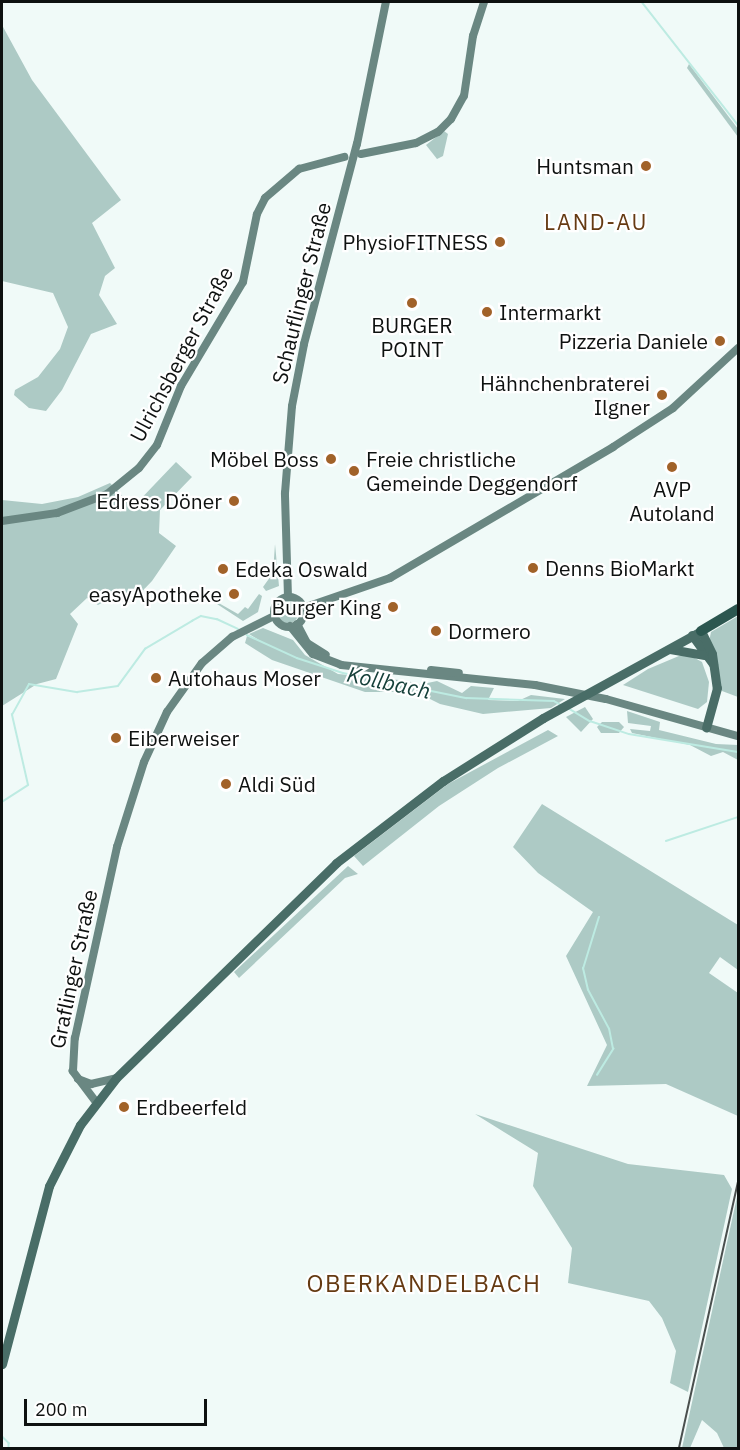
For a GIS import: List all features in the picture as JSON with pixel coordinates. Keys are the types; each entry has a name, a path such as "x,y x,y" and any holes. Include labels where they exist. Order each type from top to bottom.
{"highway":[{"path":"696,633 738,609"}],"main road":[{"path":"2,1364 49,1186 96,1102 116,1078 356,846 443,781 543,718 696,633"},
{"path":"696,633 704,656 713,664"},
{"path":"696,633 713,664 717,688 706,728"},
{"path":"670,649 704,656"}],"street":[{"name":"Schauflinger Straße","path":"288,597 284,495 292,406 304,344 355,152 386,2"},
{"path":"361,154 416,143 438,132 451,119 464,96 473,36 484,2"},
{"name":"Ulrichsberger Straße","path":"2,521 57,513 107,494 139,468 157,445 181,386 243,282 257,214 265,198 299,169 344,157"},
{"path":"294,625 303,608 390,578 613,447 673,408 738,348"},
{"path":"294,625 280,624 274,616 275,605 288,597 297,600 303,608"},
{"name":"Graflinger Straße","path":"96,1102 77,1079 72,1060 75,1038 133,791 177,696 214,651 246,628 274,616"},
{"path":"294,625 308,650 341,665 474,678 606,699 738,736"},
{"path":"77,1079 92,1084 116,1078"}],"green space":[{"path":"2,25 32,80 121,200 92,223 115,268 105,276 99,295 117,324 91,334 62,390 46,411 29,408 14,395 15,390 38,377 60,349 68,327 53,293 2,281"},
{"path":"689,64 738,129 738,137 687,68"},
{"path":"444,131 448,134 443,156 437,159 426,145"},
{"path":"176,462 192,477 160,510 159,533 176,546 152,581 130,604 128,599 107,600 98,605 87,598 70,614 78,624 56,679 37,684 2,706 2,500 42,504 78,497 110,483 133,507"},
{"path":"275,544 279,586 266,591 263,587 273,573"},
{"path":"194,589 238,614 245,607 248,609 259,594 262,596 258,612 243,621"},
{"path":"288,601 296,604 299,612 296,620 288,623 280,620 277,612 280,604"},
{"path":"738,616 738,697 722,691 709,642 711,632"},
{"path":"263,628 293,640 305,655 338,674 409,681 418,685 437,681 462,693 471,686 494,688 488,700 518,701 531,695 565,699 551,708 483,714 440,704 422,695 413,697 406,692 365,692 272,660 245,643 247,636 262,642 249,634"},
{"path":"686,653 702,662 709,682 707,702 698,709 623,685 648,669"},
{"path":"585,707 593,719 581,732 566,717"},
{"path":"627,711 660,722 659,730 716,744 738,745 738,760 723,752 711,756 690,745 632,733 630,729 650,731 651,726 628,723"},
{"path":"602,722 619,722 624,727 619,733 601,733 597,727"},
{"path":"548,730 558,736 498,768 439,806 363,866 354,856 448,784"},
{"path":"542,804 738,925 738,970 720,957 709,973 738,993 738,1116 666,1084 587,1086 607,1045 566,956 593,912 538,873 513,847"},
{"path":"348,866 358,874 345,878 239,978 234,972"},
{"path":"475,1114 628,1164 724,1175 732,1189 688,1392 670,1383 676,1351 662,1318 649,1301 568,1283 572,1248 533,1186 538,1153"},
{"path":"737,1197 738,1448 724,1448 717,1433 702,1420 690,1448 682,1448"}],"waterway":[{"path":"642,2 738,125"},
{"name":"Kollbach","path":"2,802 28,785 12,715 29,684 77,692 118,686 145,649 201,616 217,619 238,629"},
{"name":"Kollbach","path":"247,635 297,658 343,673 466,698 554,701 561,705"},
{"name":"Kollbach","path":"568,708 590,721 629,734 738,752"},
{"path":"666,841 738,817"},
{"path":"597,1075 613,1049 609,1029 588,990 583,969 599,917"},
{"path":"2,1436 9,1443 9,1448"}],"railway":[{"path":"679,1448 738,1182"}],"place":[{"name":"Huntsman","path":"646,166"},
{"name":"PhysioFITNESS","path":"500,242"},
{"name":"BURGER POINT","path":"412,303"},
{"name":"Intermarkt","path":"487,312"},
{"name":"Pizzeria Daniele","path":"720,341"},
{"name":"Hähnchenbraterei Ilgner","path":"662,395"},
{"name":"Möbel Boss","path":"331,459"},
{"name":"AVP Autoland","path":"672,467"},
{"name":"Freie christliche Gemeinde Deggendorf","path":"354,471"},
{"name":"Edress Döner","path":"234,501"},
{"name":"Denns BioMarkt","path":"533,568"},
{"name":"Edeka Oswald","path":"223,569"},
{"name":"easyApotheke","path":"234,594"},
{"name":"Burger King","path":"393,607"},
{"name":"Dormero","path":"436,631"},
{"name":"Autohaus Moser","path":"156,678"},
{"name":"Eiberweiser","path":"116,738"},
{"name":"Aldi Süd","path":"226,784"},
{"name":"Erdbeerfeld","path":"124,1107"}],"district":[{"name":"LAND-AU","path":"596,222"},
{"name":"OBERKANDELBACH","path":"424,1284"}]}
